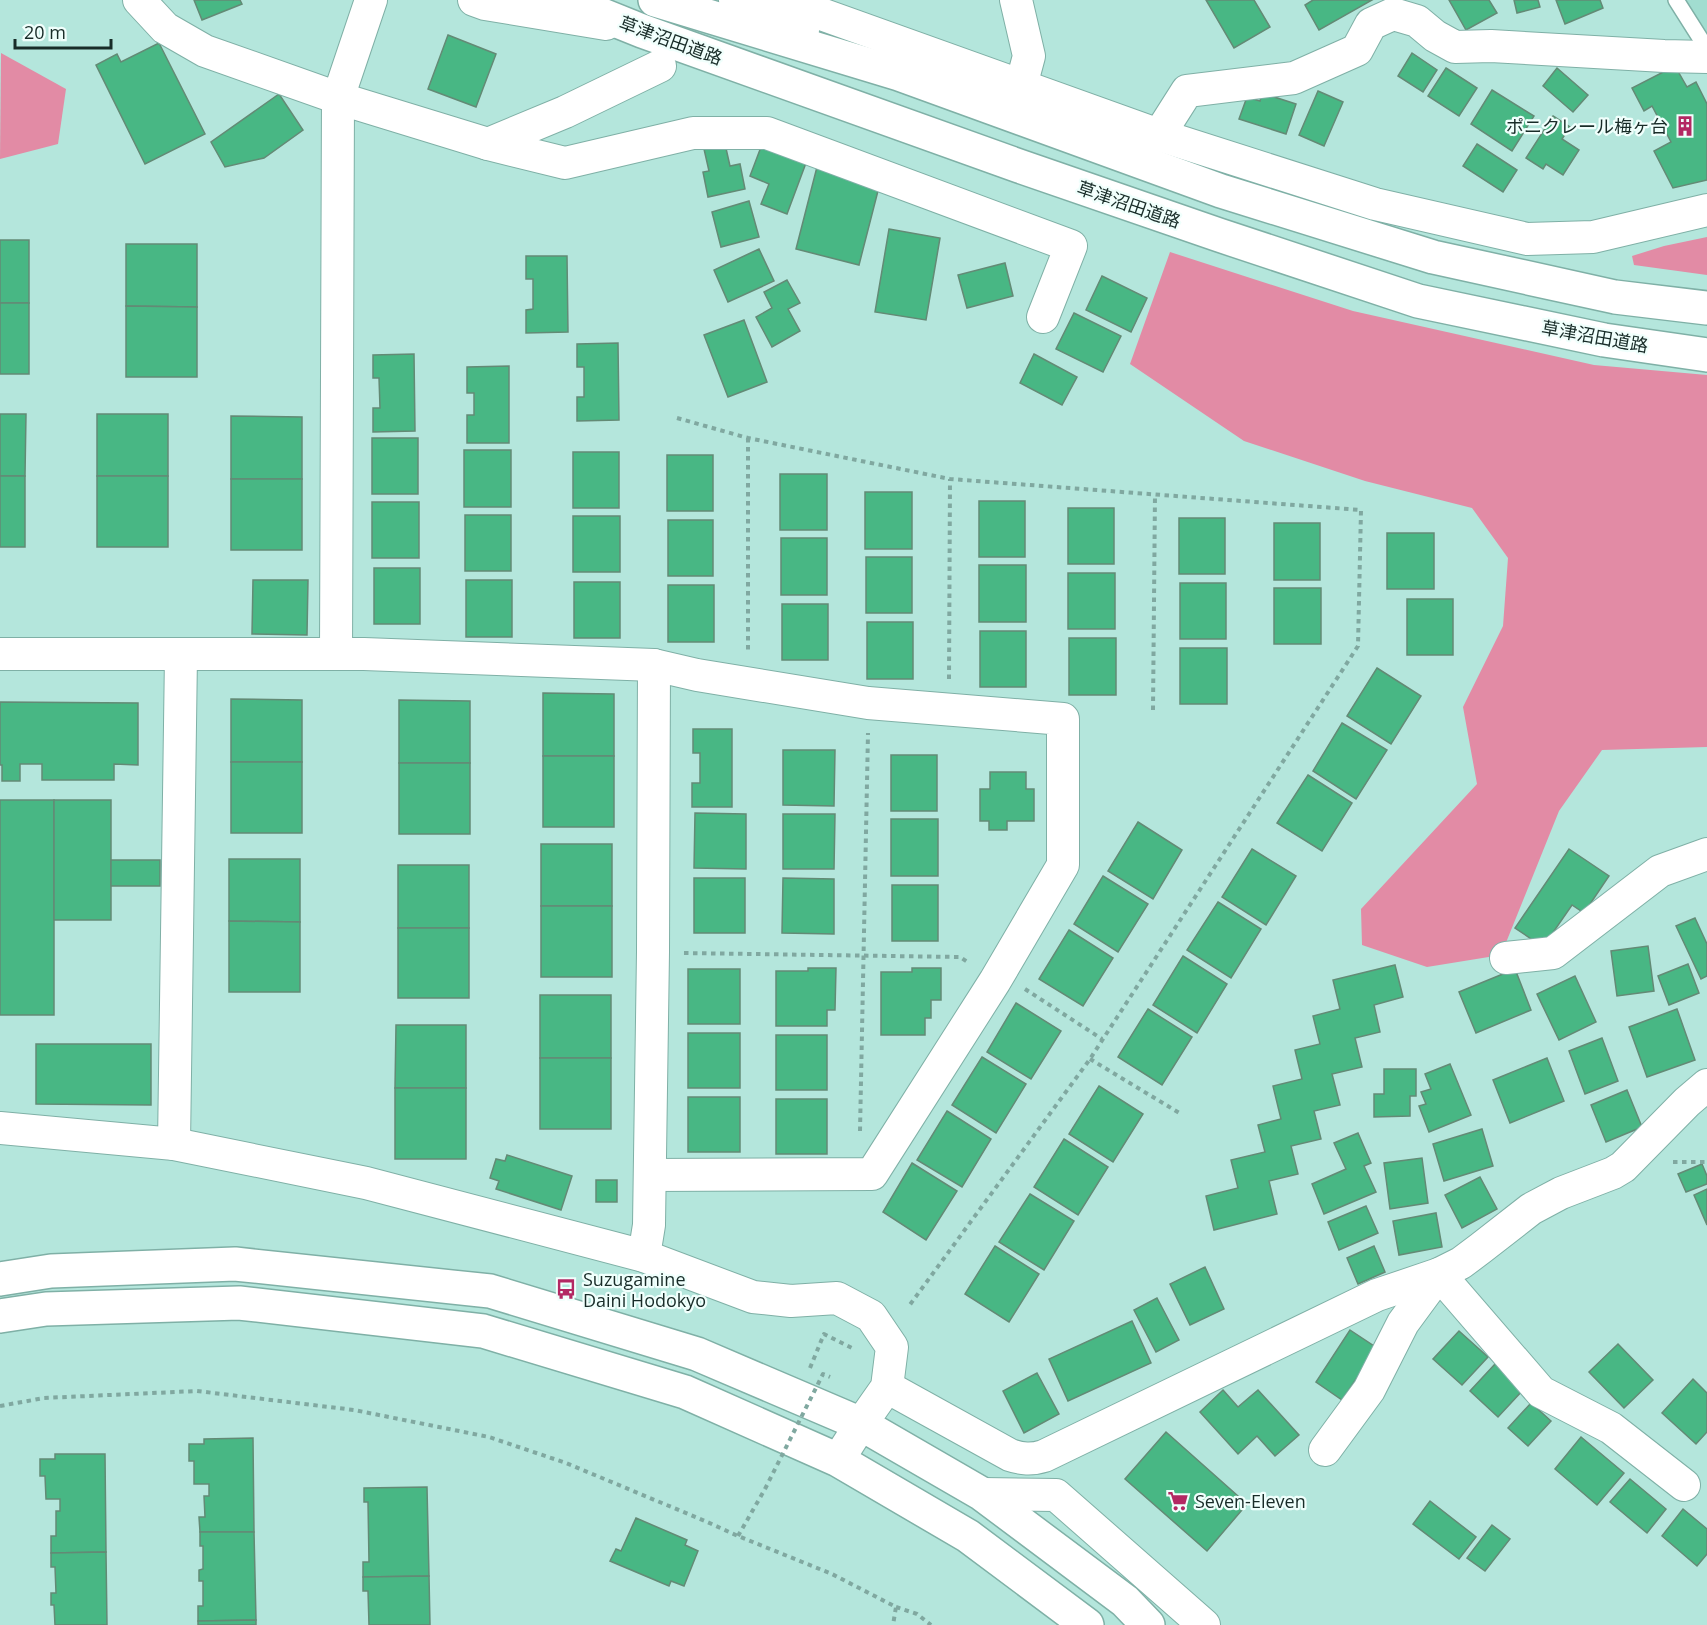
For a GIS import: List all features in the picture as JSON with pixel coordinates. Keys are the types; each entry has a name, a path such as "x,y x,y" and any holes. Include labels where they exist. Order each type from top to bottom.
{"street":[{"path":"139,0 165,28 206,51 338,98 488,144 565,163 693,133 767,133 1071,246 1043,317"},
{"path":"336,654 338,98 371,0"},
{"path":"474,0 484,4 642,31"},
{"name":"草津沼田道路","path":"565,0 642,31 1030,170 1418,301 1604,340 1707,355"},
{"name":"草津沼田道路","path":"655,0 899,74 1221,191 1433,257 1615,297 1707,308"},
{"path":"735,0 899,74"},
{"path":"782,0 1159,135 1375,204 1527,239 1593,237 1707,210"},
{"path":"1017,0 1029,56 1021,86"},
{"path":"1159,135 1187,91 1294,78 1357,50 1371,24 1393,14 1411,10 1435,36 1455,47 1491,46 1704,60"},
{"path":"488,144 565,112 660,66"},
{"path":"0,654 336,654 654,665 697,675 868,703 1063,719 1063,865 998,977 872,1174 650,1175"},
{"path":"174,1144 182,655"},
{"path":"644,1256 649,1225 650,1175 654,665"},
{"path":"1506,958 1553,953 1660,871 1707,854"},
{"path":"887,1387 1010,1455 1032,1460 1044,1456 1377,1295 1439,1274 1461,1263 1531,1209 1561,1193 1623,1167 1687,1102 1707,1085"},
{"path":"0,1128 174,1144 366,1183 644,1256 753,1297 791,1301 837,1298 871,1316 892,1347 887,1387 838,1460"},
{"path":"0,1279 51,1271 235,1264 490,1291 697,1354 861,1424 982,1494 1125,1601 1148,1625"},
{"path":"1325,1450 1369,1390 1403,1323 1439,1274"},
{"path":"1439,1274 1542,1392 1611,1428 1684,1485"},
{"path":"0,1316 46,1309 238,1303 483,1331 685,1392 838,1460 968,1536 1087,1625"},
{"path":"982,1494 1056,1495 1204,1625"}],"lane":[{"path":"1676,0 1704,60"}],"path":[{"path":"677,418 748,438 950,479 1361,510 1358,646 1090,1059 909,1306"},
{"path":"748,438 748,683"},
{"path":"949,709 950,479"},
{"path":"1153,710 1155,494"},
{"path":"859,1174 868,703"},
{"path":"653,952 960,957 1102,1039"},
{"path":"1090,1059 1181,1114"},
{"path":"812,1362 824,1334 853,1348"},
{"path":"738,1536 765,1489 823,1374 839,1381"},
{"path":"0,1406 44,1398 198,1391 354,1410 489,1437 566,1463 832,1574 896,1607 917,1614 931,1625"},
{"path":"893,1625 896,1607"}],"shaded area":[{"path":"1683,0 1707,0 1707,38"},
{"path":"1,53 66,89 58,144 0,159"},
{"path":"1707,237 1707,275 1634,265 1632,256 1664,246"},
{"path":"1170,252 1353,311 1594,365 1707,375 1707,747 1602,750 1559,811 1501,955 1427,967 1362,945 1361,909 1477,784 1463,707 1503,626 1508,558 1472,508 1365,481 1244,441 1130,364"}],"building":[{"path":"194,0 240,0 242,4 202,20"},
{"path":"1206,0 1254,0 1270,27 1234,48"},
{"path":"1313,0 1372,0 1319,30 1305,5"},
{"path":"1449,0 1489,0 1497,13 1466,30"},
{"path":"1514,0 1538,0 1540,7 1517,13"},
{"path":"1556,0 1600,0 1603,8 1565,24"},
{"path":"448,35 496,54 476,107 428,89"},
{"path":"159,43 205,134 145,164 96,65 117,54 121,62"},
{"path":"1412,53 1437,70 1423,92 1398,76"},
{"name":"ポニクレール梅ヶ台","path":"1675,66 1687,87 1696,82 1707,104 1707,180 1673,188 1654,151 1671,142 1652,106 1644,111 1632,88"},
{"path":"1446,68 1477,88 1459,116 1428,96"},
{"path":"1557,68 1588,95 1573,112 1543,86"},
{"path":"1492,90 1534,116 1512,151 1471,124"},
{"path":"1318,91 1343,102 1324,146 1299,135"},
{"path":"1262,93 1296,104 1286,134 1239,119 1247,97 1260,101"},
{"path":"279,94 303,130 264,158 225,167 211,142"},
{"path":"1553,116 1570,127 1562,139 1579,150 1563,175 1546,164 1543,169 1526,158"},
{"path":"725,144 730,166 740,164 745,189 708,197 703,172 709,171 704,149"},
{"path":"1477,144 1517,170 1503,192 1463,166"},
{"path":"761,147 806,163 787,214 761,204 769,184 750,176"},
{"path":"817,167 880,183 859,265 796,249"},
{"path":"749,201 759,237 721,247 712,212"},
{"path":"889,229 940,238 926,320 875,312"},
{"path":"0,240 29,240 29,303 0,303"},
{"path":"126,244 197,244 197,307 126,306"},
{"path":"759,249 774,281 728,302 714,270"},
{"path":"526,256 567,256 568,332 526,333 526,310 533,309 533,279 526,279"},
{"path":"1005,263 1013,296 967,308 958,275"},
{"path":"1102,276 1147,298 1131,332 1086,310"},
{"path":"787,280 800,303 788,309 800,331 772,347 756,317 772,308 764,292"},
{"path":"0,303 29,303 29,374 0,374"},
{"path":"126,306 197,307 197,377 126,377"},
{"path":"1074,313 1121,336 1103,372 1056,349"},
{"path":"744,320 767,382 728,397 704,335"},
{"path":"618,343 619,420 577,421 577,397 584,397 584,367 577,367 577,344"},
{"path":"414,354 415,431 373,432 373,408 380,408 379,378 373,378 373,355"},
{"path":"1034,354 1077,377 1062,405 1020,383"},
{"path":"509,366 509,443 467,443 467,415 474,415 474,393 467,393 467,367"},
{"path":"0,414 26,414 25,476 0,476"},
{"path":"97,414 168,414 168,476 97,476"},
{"path":"231,416 302,417 302,479 231,479"},
{"path":"372,438 418,438 418,494 372,494"},
{"path":"464,450 511,450 511,507 464,507"},
{"path":"573,452 619,452 619,508 573,508"},
{"path":"667,455 713,455 713,511 667,511"},
{"path":"780,474 827,474 827,530 780,530"},
{"path":"0,476 25,476 25,547 0,547"},
{"path":"97,476 168,476 168,547 97,547"},
{"path":"231,479 302,479 302,550 231,550"},
{"path":"865,492 912,492 912,549 865,549"},
{"path":"979,501 1025,501 1025,557 979,557"},
{"path":"372,502 419,502 419,558 372,558"},
{"path":"1068,508 1114,508 1114,564 1068,564"},
{"path":"465,515 511,515 511,571 465,571"},
{"path":"573,516 620,516 620,572 573,572"},
{"path":"1179,518 1225,518 1225,574 1179,574"},
{"path":"668,520 713,520 713,576 668,576"},
{"path":"1274,523 1320,523 1320,580 1274,580"},
{"path":"1387,533 1434,533 1434,589 1387,589"},
{"path":"781,538 827,538 827,595 781,595"},
{"path":"866,557 912,557 912,613 866,613"},
{"path":"979,565 1026,565 1026,622 979,622"},
{"path":"374,568 420,568 420,624 374,624"},
{"path":"1068,573 1115,573 1115,629 1068,629"},
{"path":"253,580 308,580 307,635 252,634"},
{"path":"466,580 512,580 512,637 466,637"},
{"path":"574,582 620,582 620,638 574,638"},
{"path":"1180,583 1226,583 1226,639 1180,639"},
{"path":"668,585 714,585 714,642 668,642"},
{"path":"1274,588 1321,588 1321,644 1274,644"},
{"path":"1407,599 1453,599 1453,655 1407,655"},
{"path":"782,604 828,604 828,660 782,660"},
{"path":"867,622 913,622 913,679 867,679"},
{"path":"980,631 1026,631 1026,687 980,687"},
{"path":"1069,638 1116,638 1116,695 1069,695"},
{"path":"1180,648 1227,648 1227,704 1180,704"},
{"path":"1377,668 1421,696 1391,744 1347,716"},
{"path":"543,693 614,694 614,756 543,756"},
{"path":"231,699 302,700 302,762 231,762"},
{"path":"399,700 470,701 470,763 399,763"},
{"path":"0,702 138,703 138,765 114,764 114,780 42,780 42,764 20,764 20,781 2,781"},
{"path":"1342,723 1387,750 1356,799 1313,771"},
{"path":"693,729 732,729 732,807 692,807 692,783 700,783 700,753 693,753"},
{"path":"783,750 835,750 834,806 783,805"},
{"path":"891,755 937,755 937,811 891,811"},
{"path":"543,756 614,756 614,827 543,827"},
{"path":"231,762 302,762 302,833 231,833"},
{"path":"399,763 470,763 470,834 399,834"},
{"path":"990,772 1026,772 1026,789 1034,789 1034,821 1007,821 1007,830 989,830 989,821 980,821 980,789 990,789"},
{"path":"1308,775 1352,803 1322,851 1277,823"},
{"path":"0,800 54,800 54,1015 0,1015"},
{"path":"54,800 111,800 111,920 54,920"},
{"path":"695,813 746,814 746,869 694,868"},
{"path":"783,814 835,814 834,869 783,869"},
{"path":"891,819 938,819 938,876 891,876"},
{"path":"1138,822 1182,850 1153,899 1108,871"},
{"path":"541,844 612,844 612,906 541,906"},
{"path":"1252,849 1296,876 1266,925 1222,897"},
{"path":"1569,849 1609,876 1584,913 1572,905 1543,947 1515,928"},
{"path":"229,859 300,859 300,922 229,921"},
{"path":"111,860 160,860 160,886 111,886"},
{"path":"398,865 469,865 469,928 398,928"},
{"path":"1103,876 1148,904 1118,952 1074,924"},
{"path":"694,878 745,878 745,933 694,933"},
{"path":"783,878 834,879 834,934 782,933"},
{"path":"892,885 938,885 938,941 892,941"},
{"path":"1218,902 1261,929 1231,978 1187,950"},
{"path":"541,906 612,906 612,977 541,977"},
{"path":"1695,918 1707,944 1707,976 1701,979 1676,926"},
{"path":"229,921 300,922 300,992 229,992"},
{"path":"398,928 469,928 469,998 398,998"},
{"path":"1069,930 1113,958 1083,1006 1039,979"},
{"path":"1648,946 1654,991 1617,996 1611,951"},
{"path":"1183,956 1227,984 1197,1033 1153,1005"},
{"path":"1688,964 1699,993 1669,1005 1658,976"},
{"path":"1395,965 1403,997 1374,1005 1380,1032 1355,1038 1362,1067 1332,1074 1340,1105 1314,1111 1321,1139 1291,1146 1298,1174 1269,1181 1277,1214 1214,1230 1206,1196 1238,1188 1231,1160 1265,1152 1258,1125 1281,1119 1273,1086 1302,1079 1295,1050 1320,1044 1313,1016 1340,1009 1333,980"},
{"path":"808,968 836,968 835,1010 827,1010 827,1026 776,1026 776,971 808,971"},
{"path":"912,968 941,968 941,1000 931,1000 931,1018 925,1018 925,1035 881,1035 881,972 912,972"},
{"path":"688,969 740,969 740,1024 688,1024"},
{"path":"1515,969 1531,1010 1476,1033 1459,992"},
{"path":"1575,976 1596,1022 1559,1040 1537,994"},
{"path":"540,995 611,995 611,1058 540,1058"},
{"path":"1016,1003 1061,1031 1031,1079 987,1052"},
{"path":"1148,1009 1192,1037 1162,1085 1118,1057"},
{"path":"1677,1009 1695,1060 1647,1077 1629,1027"},
{"path":"396,1025 466,1025 466,1088 395,1088"},
{"path":"688,1033 740,1033 740,1088 688,1088"},
{"path":"776,1035 827,1035 827,1090 776,1090"},
{"path":"1602,1038 1618,1081 1585,1094 1569,1051"},
{"path":"36,1044 151,1044 151,1105 36,1104"},
{"path":"982,1057 1026,1084 996,1133 952,1105"},
{"path":"540,1058 611,1058 611,1129 540,1129"},
{"path":"1547,1058 1564,1101 1510,1123 1493,1080"},
{"path":"1450,1064 1471,1115 1429,1132 1419,1106 1426,1104 1421,1092 1431,1089 1425,1074"},
{"path":"1384,1069 1416,1069 1416,1096 1410,1096 1410,1116 1374,1117 1374,1094 1384,1094"},
{"path":"1099,1086 1143,1114 1113,1162 1069,1134"},
{"path":"395,1088 466,1088 466,1159 395,1159"},
{"path":"1627,1090 1642,1127 1606,1142 1591,1105"},
{"path":"688,1097 740,1097 740,1152 688,1152"},
{"path":"776,1099 827,1099 827,1154 776,1154"},
{"path":"947,1111 991,1139 962,1187 917,1160"},
{"path":"1482,1129 1493,1166 1444,1181 1433,1144"},
{"path":"1358,1133 1371,1163 1364,1166 1376,1192 1324,1214 1312,1184 1346,1169 1334,1143"},
{"path":"1064,1139 1108,1167 1078,1215 1034,1187"},
{"path":"507,1155 572,1176 561,1210 496,1189 499,1181 490,1178 496,1159 505,1161"},
{"path":"1422,1158 1428,1203 1390,1209 1384,1163"},
{"path":"912,1163 957,1191 926,1240 883,1212"},
{"path":"1702,1164 1707,1176 1707,1184 1686,1192 1678,1174"},
{"path":"1480,1177 1497,1209 1462,1228 1445,1195"},
{"path":"596,1180 617,1180 617,1202 596,1202"},
{"path":"1707,1189 1707,1225 1694,1195"},
{"path":"1030,1194 1074,1221 1044,1270 999,1242"},
{"path":"1366,1206 1378,1233 1339,1250 1328,1222"},
{"path":"1436,1213 1442,1247 1399,1255 1393,1221"},
{"path":"995,1246 1039,1274 1009,1322 965,1294"},
{"path":"1374,1246 1385,1272 1358,1284 1347,1258"},
{"path":"1205,1267 1224,1309 1190,1325 1170,1284"},
{"path":"1157,1298 1179,1340 1156,1352 1134,1310"},
{"path":"1132,1321 1151,1363 1068,1401 1049,1359"},
{"path":"1350,1330 1377,1348 1342,1400 1316,1382"},
{"path":"1459,1331 1488,1357 1462,1385 1433,1359"},
{"path":"1618,1344 1653,1380 1624,1408 1589,1372"},
{"path":"1495,1364 1523,1390 1498,1417 1470,1391"},
{"path":"1037,1373 1059,1414 1024,1433 1003,1391"},
{"path":"1693,1379 1707,1393 1707,1432 1696,1444 1662,1413"},
{"path":"1223,1390 1238,1407 1258,1390 1299,1435 1275,1456 1257,1436 1238,1454 1200,1412"},
{"path":"1531,1403 1551,1421 1528,1446 1508,1428"},
{"path":"1166,1432 1247,1504 1207,1551 1125,1479"},
{"path":"1581,1437 1624,1473 1597,1505 1555,1469"},
{"path":"253,1438 254,1532 200,1532 199,1517 205,1517 204,1496 209,1496 209,1484 194,1484 194,1461 189,1461 189,1444 204,1444 204,1439"},
{"path":"55,1454 105,1454 106,1552 51,1553 51,1536 56,1536 56,1511 60,1511 60,1499 46,1499 45,1476 40,1476 40,1459 55,1459"},
{"path":"1630,1479 1666,1509 1647,1533 1610,1502"},
{"path":"427,1487 429,1576 363,1577 363,1562 369,1562 368,1502 364,1502 364,1488"},
{"path":"1430,1501 1476,1537 1459,1559 1413,1524"},
{"path":"1683,1509 1707,1529 1707,1554 1697,1566 1662,1536"},
{"path":"636,1518 687,1540 685,1545 698,1551 684,1586 671,1581 669,1586 610,1561 616,1549 621,1551"},
{"path":"1492,1525 1510,1539 1485,1571 1467,1558"},
{"path":"200,1532 254,1532 256,1620 198,1621 198,1606 203,1606 203,1581 199,1581 199,1570 203,1569 203,1546 200,1546"},
{"path":"106,1552 107,1625 55,1625 51,1593 56,1593 55,1567 51,1567 51,1553"},
{"path":"429,1576 430,1625 369,1625 368,1591 363,1591 363,1577"},
{"path":"256,1620 256,1625 198,1625 198,1621"}],"place":[{"name":"ポニクレール梅ヶ台","path":"1685,126"},
{"name":"Suzugamine Daini Hodokyo","path":"566,1289"},
{"name":"Seven-Eleven","path":"1178,1501"}]}
